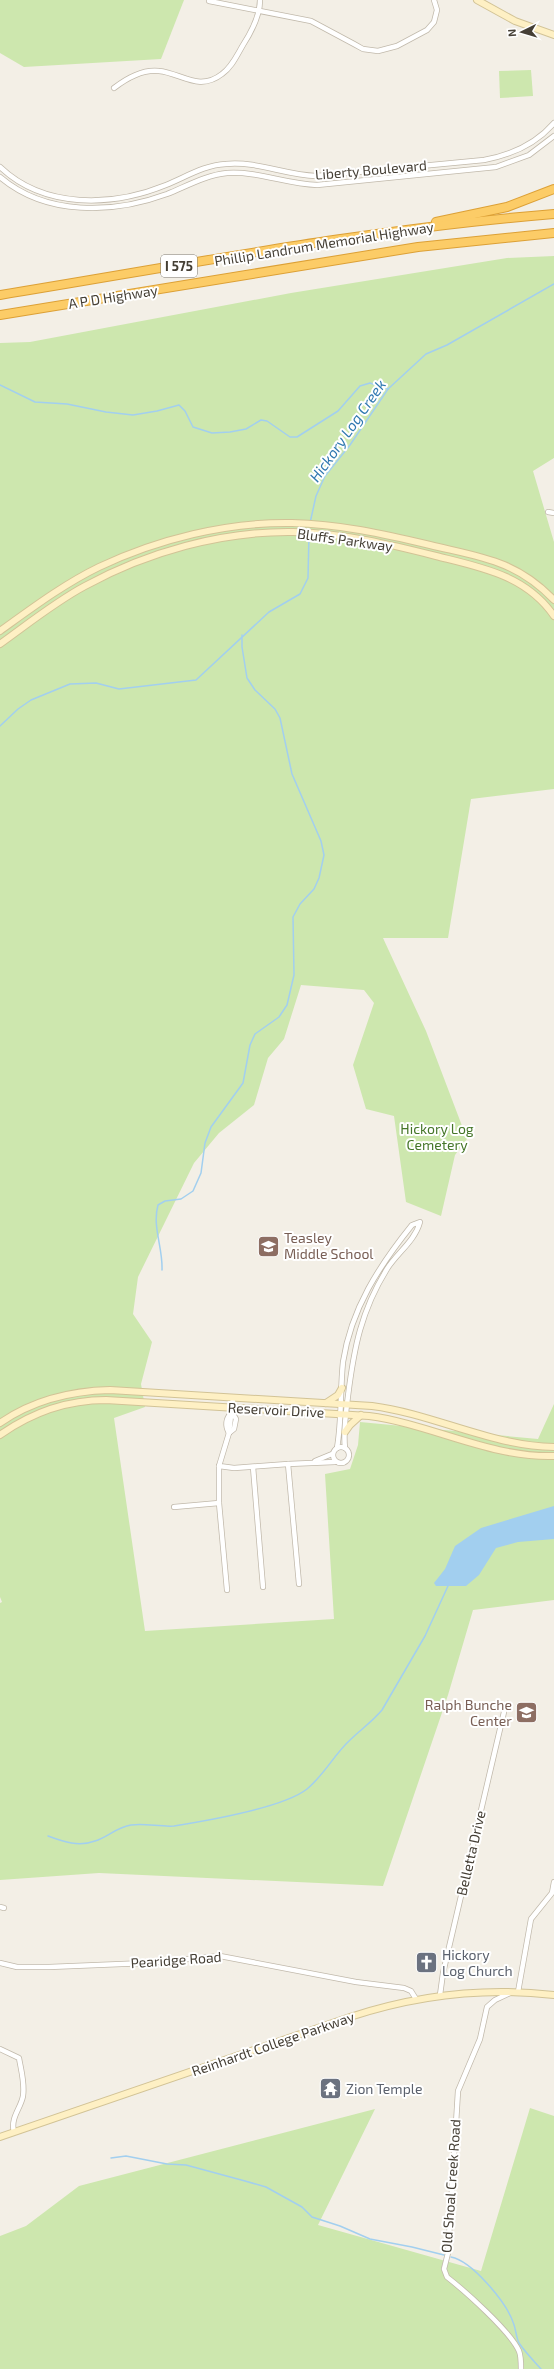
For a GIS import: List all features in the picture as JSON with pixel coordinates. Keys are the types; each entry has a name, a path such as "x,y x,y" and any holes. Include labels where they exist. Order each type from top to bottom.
{"highway":[{"path":"358,237 498,209 554,189"},
{"name":"Phillip Landrum Memorial Highway","path":"0,295 358,237 500,218 554,214"},
{"name":"Phillip Landrum Memorial Highway","path":"273,270 418,247 554,233"},
{"path":"514,236 554,238"},
{"name":"A P D Highway","path":"0,315 273,270"}],"main road":[{"path":"477,0 515,21 554,35"},
{"name":"Bluffs Parkway","path":"0,631 45,599 99,567 160,543 185,536 241,526 292,523 379,532 503,563 542,588 554,600"},
{"name":"Bluffs Parkway","path":"0,644 50,608 91,583 119,569 163,552 203,542 249,535 293,532 332,535 384,543 494,570 513,580 538,597 554,616"},
{"path":"430,555 432,545"},
{"path":"0,631 6,640"},
{"path":"325,1403 333,1399 342,1388"},
{"name":"Reservoir Drive","path":"0,1423 39,1402 66,1394 92,1391 344,1404 398,1410 503,1440 525,1445 554,1447"},
{"name":"Reservoir Drive","path":"0,1435 42,1412 87,1401 116,1400 232,1410 343,1414 394,1419 509,1452 554,1456"},
{"path":"345,1432 361,1415"},
{"name":"Reinhardt College Parkway","path":"0,2137 356,2016 416,1999 440,1995 515,1992 554,1995"}],"street":[{"path":"114,88 128,78 151,71 165,72 191,82 214,79 228,69 260,12 260,0"},
{"path":"209,1 311,21 358,46 378,51 396,46 427,30 434,22 437,10 434,0"},
{"name":"Liberty Boulevard","path":"0,167 19,182 44,194 73,200 91,200 133,196 167,185 202,169 226,164 251,164 294,174 316,176 484,160 508,154 523,148 539,137 554,123"},
{"name":"Liberty Boulevard","path":"0,177 20,191 40,200 67,207 91,208 152,198 203,179 227,173 252,173 289,182 317,185 485,169 519,160 535,151 554,136"},
{"path":"548,512 554,512"},
{"path":"315,1461 332,1454 337,1448 344,1404 361,1320 370,1297 388,1267 418,1232 420,1222 412,1224 381,1265 364,1295 354,1318 346,1348 342,1388 344,1404"},
{"path":"227,1590 219,1503 220,1466 228,1434 226,1427 227,1418 232,1410 234,1398"},
{"path":"228,1434 234,1429 236,1419 232,1410"},
{"path":"220,1466 252,1467 315,1461 343,1463 347,1460 348,1452 345,1448 343,1414"},
{"path":"337,1448 345,1448"},
{"path":"332,1454 335,1462"},
{"path":"288,1464 299,1584"},
{"path":"252,1467 263,1587"},
{"path":"174,1507 219,1503"},
{"name":"Belletta Drive","path":"440,1995 443,1973 504,1712"},
{"path":"515,1992 531,1919 552,1893 554,1882"},
{"name":"Pearidge Road","path":"0,1963 17,1967 49,1967 105,1963 146,1963 220,1956 356,1982 404,1988 411,1991 416,1999"},
{"name":"Old Shoal Creek Road","path":"515,1992 493,2001 487,2007 480,2039 458,2091 448,2253 444,2269 447,2277 494,2320 516,2346 521,2356 521,2369"},
{"path":"0,2049 19,2058 23,2075 24,2094 14,2120 14,2132"}],"green space":[{"path":"0,0 184,0 161,59 24,67 0,53"},
{"path":"531,70 533,96 500,98 499,71"},
{"name":"Hickory Log Cemetery","path":"554,256 554,458 533,471 554,542 554,789 471,799 448,938 383,938 426,1031 467,1139 455,1155 441,1216 406,1202 394,1116 366,1109 353,1065 374,1003 364,990 301,985 284,1039 268,1058 254,1105 219,1133 194,1163 138,1277 133,1314 152,1342 141,1384 145,1407 114,1418 145,1631 334,1619 325,1474 350,1469 358,1445 360,1422 538,1439 554,1404 554,1600 473,1610 448,1695 383,1886 99,1873 0,1880 0,1603 2,1602 0,1597 0,343 30,342 291,293 507,258"},
{"path":"530,2108 554,2116 554,2369 0,2369 0,2236 26,2226 79,2186 375,2109 318,2225 481,2271"}],"water":[{"path":"554,1506 554,1539 518,1542 496,1548 479,1575 466,1586 436,1586 434,1583 445,1569 455,1546 481,1528"}],"waterway":[{"name":"Hickory Log Creek","path":"310,523 316,496 325,476 350,445 388,389 426,354 447,345 554,284"},
{"path":"0,385 35,402 67,404 106,412 133,415 179,405 185,411 193,427 212,433 246,429 261,420 267,421 290,437 297,437 338,411 360,386 370,383 388,389"},
{"name":"Hickory Log Creek","path":"0,726 18,709 31,700 70,684 96,683 119,689 196,680 269,612 300,594 308,578 309,534"},
{"path":"162,1270 156,1221 158,1205 165,1201 181,1199 193,1191 201,1173 205,1143 211,1127 243,1083 250,1045 255,1034 279,1017 287,1005 294,975 293,917 300,904 314,889 319,878 324,855 321,841 292,774 280,718 275,709 255,690 247,678 242,647 242,635"},
{"path":"48,1836 72,1843 83,1844 100,1839 126,1826 142,1824 174,1826 204,1821 263,1808 296,1796 307,1789 319,1778 353,1737 382,1710 425,1636 448,1586"},
{"path":"111,2158 126,2156 167,2164 186,2165 266,2187 302,2207 312,2217 340,2226 370,2239 444,2255"},
{"path":"451,2257 469,2266 496,2294 509,2314 519,2343 541,2369"}],"place":[{"name":"Teasley Middle School","path":"269,1246"},
{"name":"Ralph Bunche Center","path":"527,1713"},
{"name":"Hickory Log Church","path":"427,1963"},
{"name":"Zion Temple","path":"331,2089"}]}
